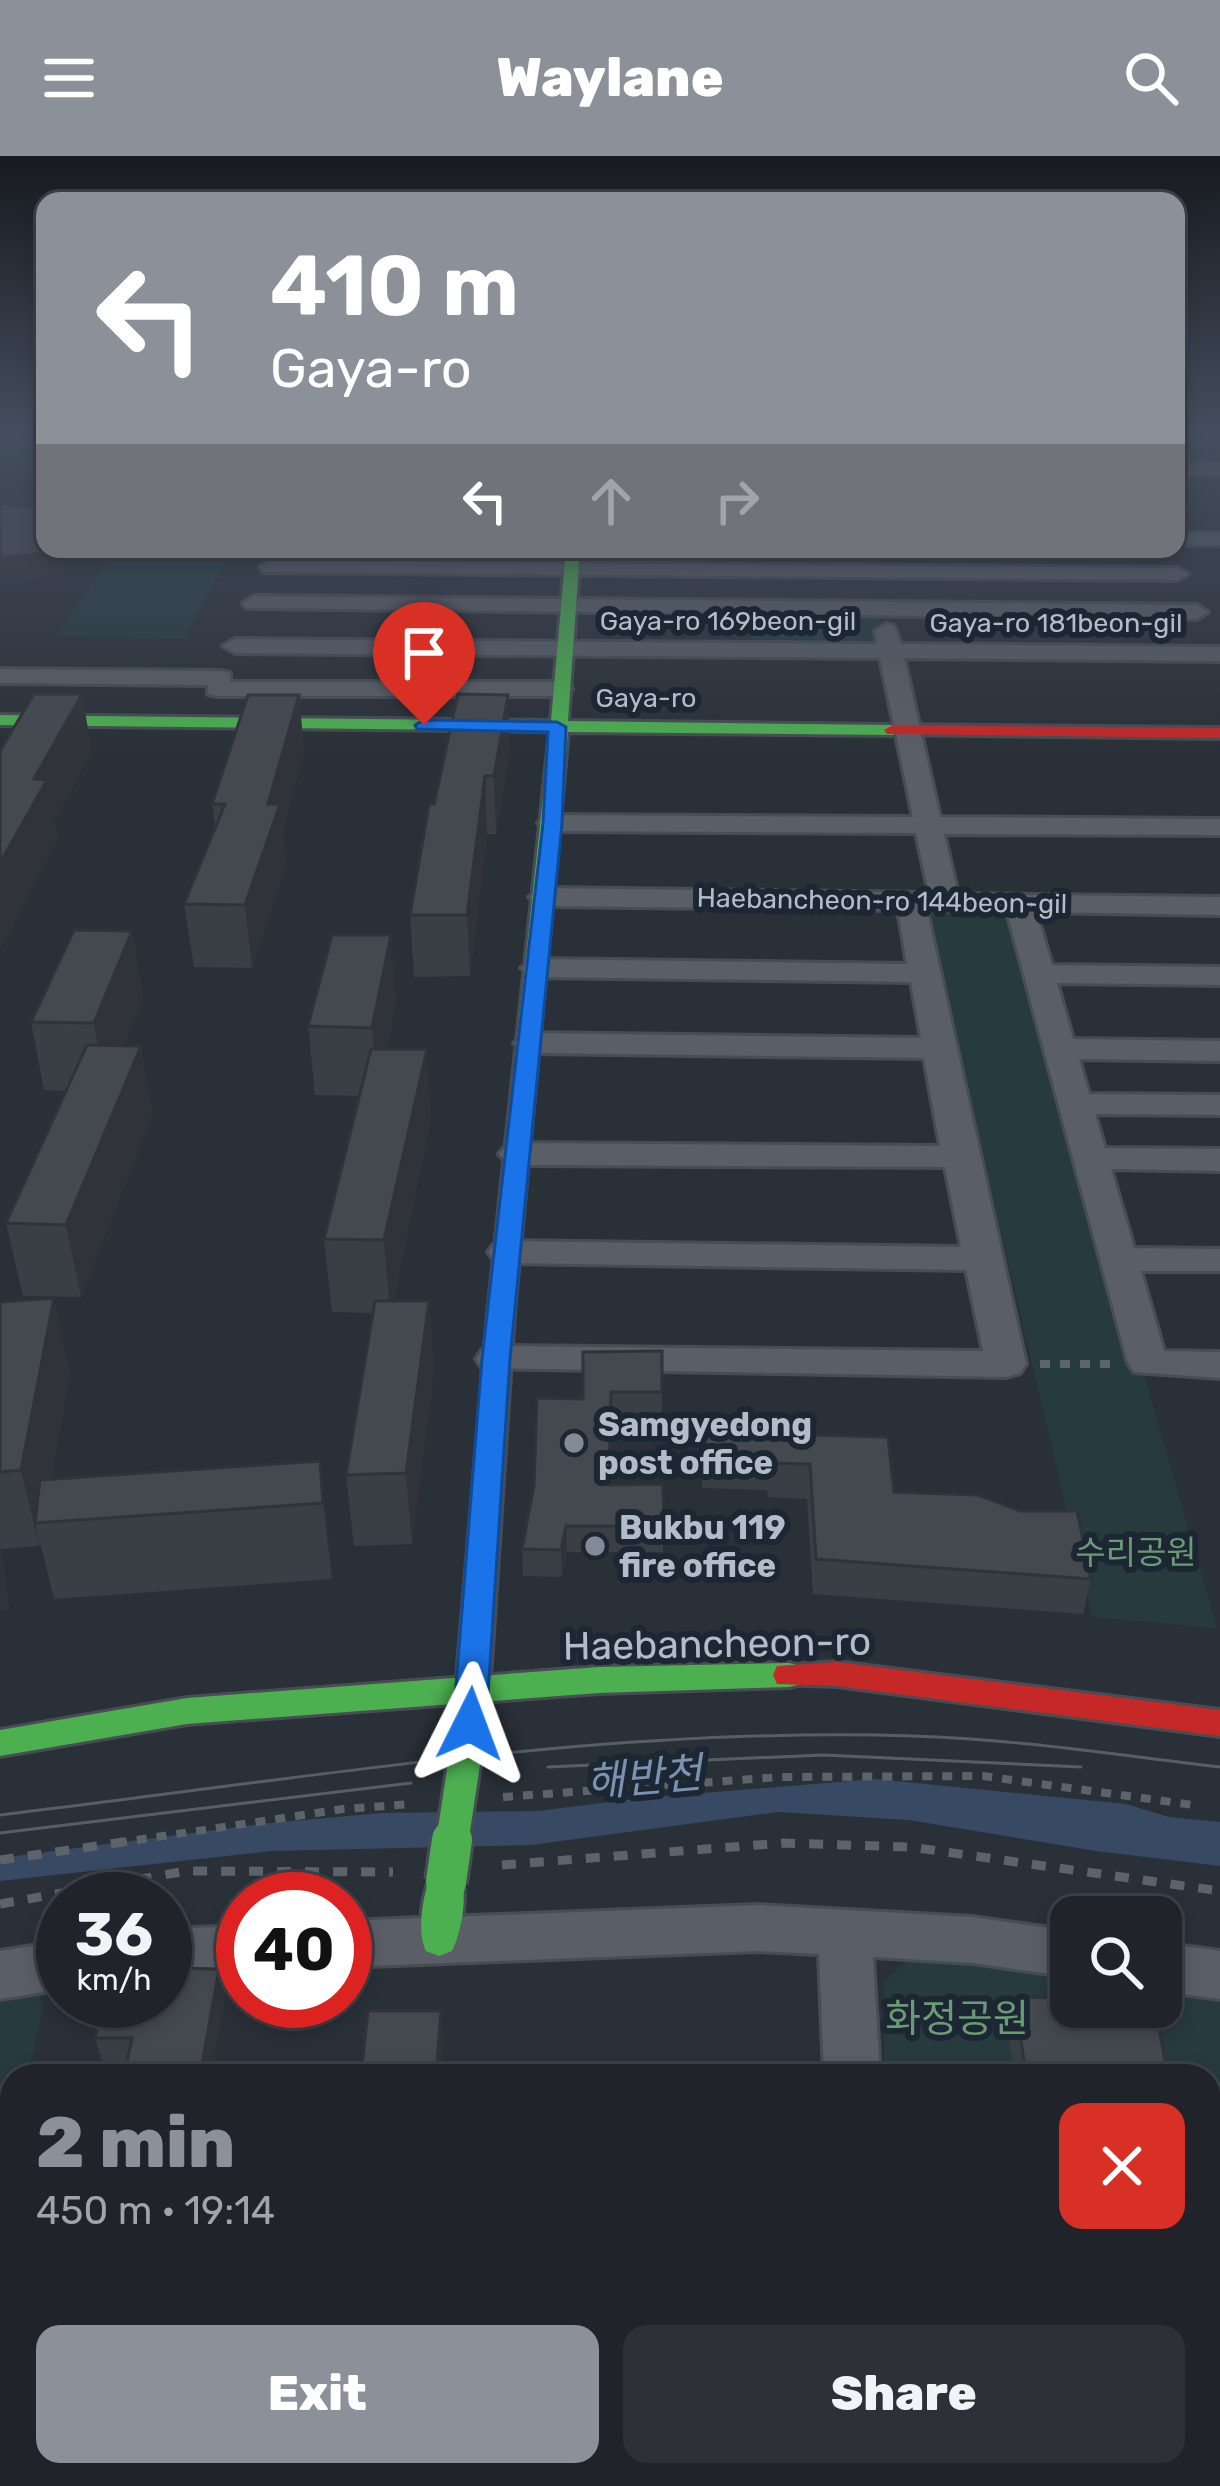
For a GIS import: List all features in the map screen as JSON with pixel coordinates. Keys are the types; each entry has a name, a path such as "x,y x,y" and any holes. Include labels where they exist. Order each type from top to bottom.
{"street":[{"path":"1185,538 1220,538"},
{"path":"202,723 274,558"},
{"name":"Gaya-ro 169beon-gil","path":"274,558 869,561 945,902"},
{"name":"Gaya-ro 181beon-gil","path":"892,652 1220,654 1169,558"},
{"path":"439,1940 470,1724 496,1359 552,823 572,560"},
{"name":"Gaya-ro 181beon-gil","path":"869,561 1177,574"},
{"name":"Gaya-ro 169beon-gil","path":"254,603 879,609"},
{"name":"Gaya-ro 181beon-gil","path":"879,609 1197,611"},
{"name":"Gaya-ro 169beon-gil","path":"236,646 892,652"},
{"path":"0,676 560,689"},
{"name":"Gaya-ro","path":"0,720 1220,734"},
{"path":"552,823 1220,827"},
{"name":"Haebancheon-ro 144beon-gil","path":"544,897 1220,906"},
{"path":"496,1359 1006,1364 911,902"},
{"path":"1018,903 1148,1364 1220,1365"},
{"path":"536,968 925,973"},
{"path":"1038,974 1220,976"},
{"path":"530,1043 939,1048"},
{"path":"1059,1049 1220,1051"},
{"path":"1075,1104 1220,1105"},
{"path":"517,1154 960,1157"},
{"path":"1090,1157 1220,1160"},
{"path":"507,1252 982,1259"},
{"path":"1118,1259 1220,1260"},
{"name":"Haebancheon-ro","path":"0,1743 187,1711 599,1680 837,1674 1220,1723"},
{"path":"372,1943 758,1928 973,1940 1050,1951"},
{"path":"845,1934 851,2064"},
{"path":"0,1975 36,1969"},
{"path":"1182,1970 1220,1975"}],"path":[{"path":"1006,1364 1148,1364"},
{"path":"481,1799 781,1777 983,1776 1193,1805"},
{"path":"0,1860 343,1809 435,1802"},
{"path":"490,1866 784,1843 911,1847 1220,1892"},
{"path":"0,1904 186,1871 403,1871"}],"green space":[{"path":"110,558 228,558 184,639 56,636"},
{"path":"752,610 876,611 886,648 752,644"},
{"name":"수리공원","path":"924,908 1010,909 1217,1628 1092,1617"},
{"name":"화정공원","path":"910,1957 1050,1969 1050,2028 1182,2028 1182,1987 1220,1993 1220,2064 885,2064 884,1983"},
{"path":"36,1984 39,2028 31,2064 0,2064 0,1993"}],"water":[{"path":"876,1779 1126,1804 1169,1817 1220,1822 1220,1866 909,1820 778,1812 531,1845 271,1851 81,1872 36,1872 36,1877 0,1881 0,1858 269,1823 382,1813 538,1811"}],"building":[{"path":"0,538 36,538 36,554 0,558"},
{"path":"34,694 82,694 34,779 47,780 0,863 0,751"},
{"path":"458,694 508,695 494,776 485,776 467,915 410,915 429,804 434,804"},
{"path":"248,695 299,695 268,804 280,804 245,905 184,904 225,804 212,804"},
{"path":"74,930 132,931 94,1023 31,1022"},
{"path":"332,935 391,935 372,1028 308,1026"},
{"path":"87,1045 141,1046 66,1225 6,1223"},
{"path":"371,1049 427,1049 384,1240 324,1239"},
{"path":"54,1298 21,1470 0,1472 0,1302"},
{"path":"375,1301 429,1301 406,1473 346,1475"},
{"path":"662,1351 662,1392 611,1392 609,1485 663,1484 664,1526 566,1526 561,1550 522,1549 534,1485 537,1398 583,1399 583,1352"},
{"path":"703,1424 776,1425 776,1434 888,1437 894,1492 978,1495 1020,1511 1077,1511 1091,1579 816,1559 810,1464 770,1463 769,1455 703,1453"},
{"path":"320,1461 323,1503 35,1523 40,1480"},
{"path":"192,1968 216,1969 202,2064 127,2064 132,2038 95,2038 97,2028 192,2028"},
{"path":"1015,1997 1050,1998 1050,2028 1159,2028 1166,2064 1024,2064"},
{"path":"372,2011 441,2011 437,2064 362,2064"}],"tram line":[{"path":"0,1815 455,1758 684,1739 952,1738 1220,1767"},
{"path":"548,1767 823,1755 1081,1767"},
{"path":"0,1833 411,1783"}],"traffic: fast":[{"path":"501,1313 552,823 572,558"},
{"path":"0,720 893,730"},
{"path":"0,1743 187,1711 599,1680 789,1675"},
{"path":"446,1882 470,1724"},
{"path":"439,1940 446,1882"}],"traffic: jam":[{"path":"893,730 1220,733"},
{"path":"470,1724 501,1313"},
{"path":"789,1675 837,1674 1220,1723"}],"place":[{"name":"Samgyedong post office","path":"574,1443"},
{"name":"Bukbu 119 fire office","path":"595,1546"}],"route":[{"path":"424,725 557,727 552,823 496,1359 470,1724"}],"water label":[{"name":"해반천","path":"644,1778"}]}
